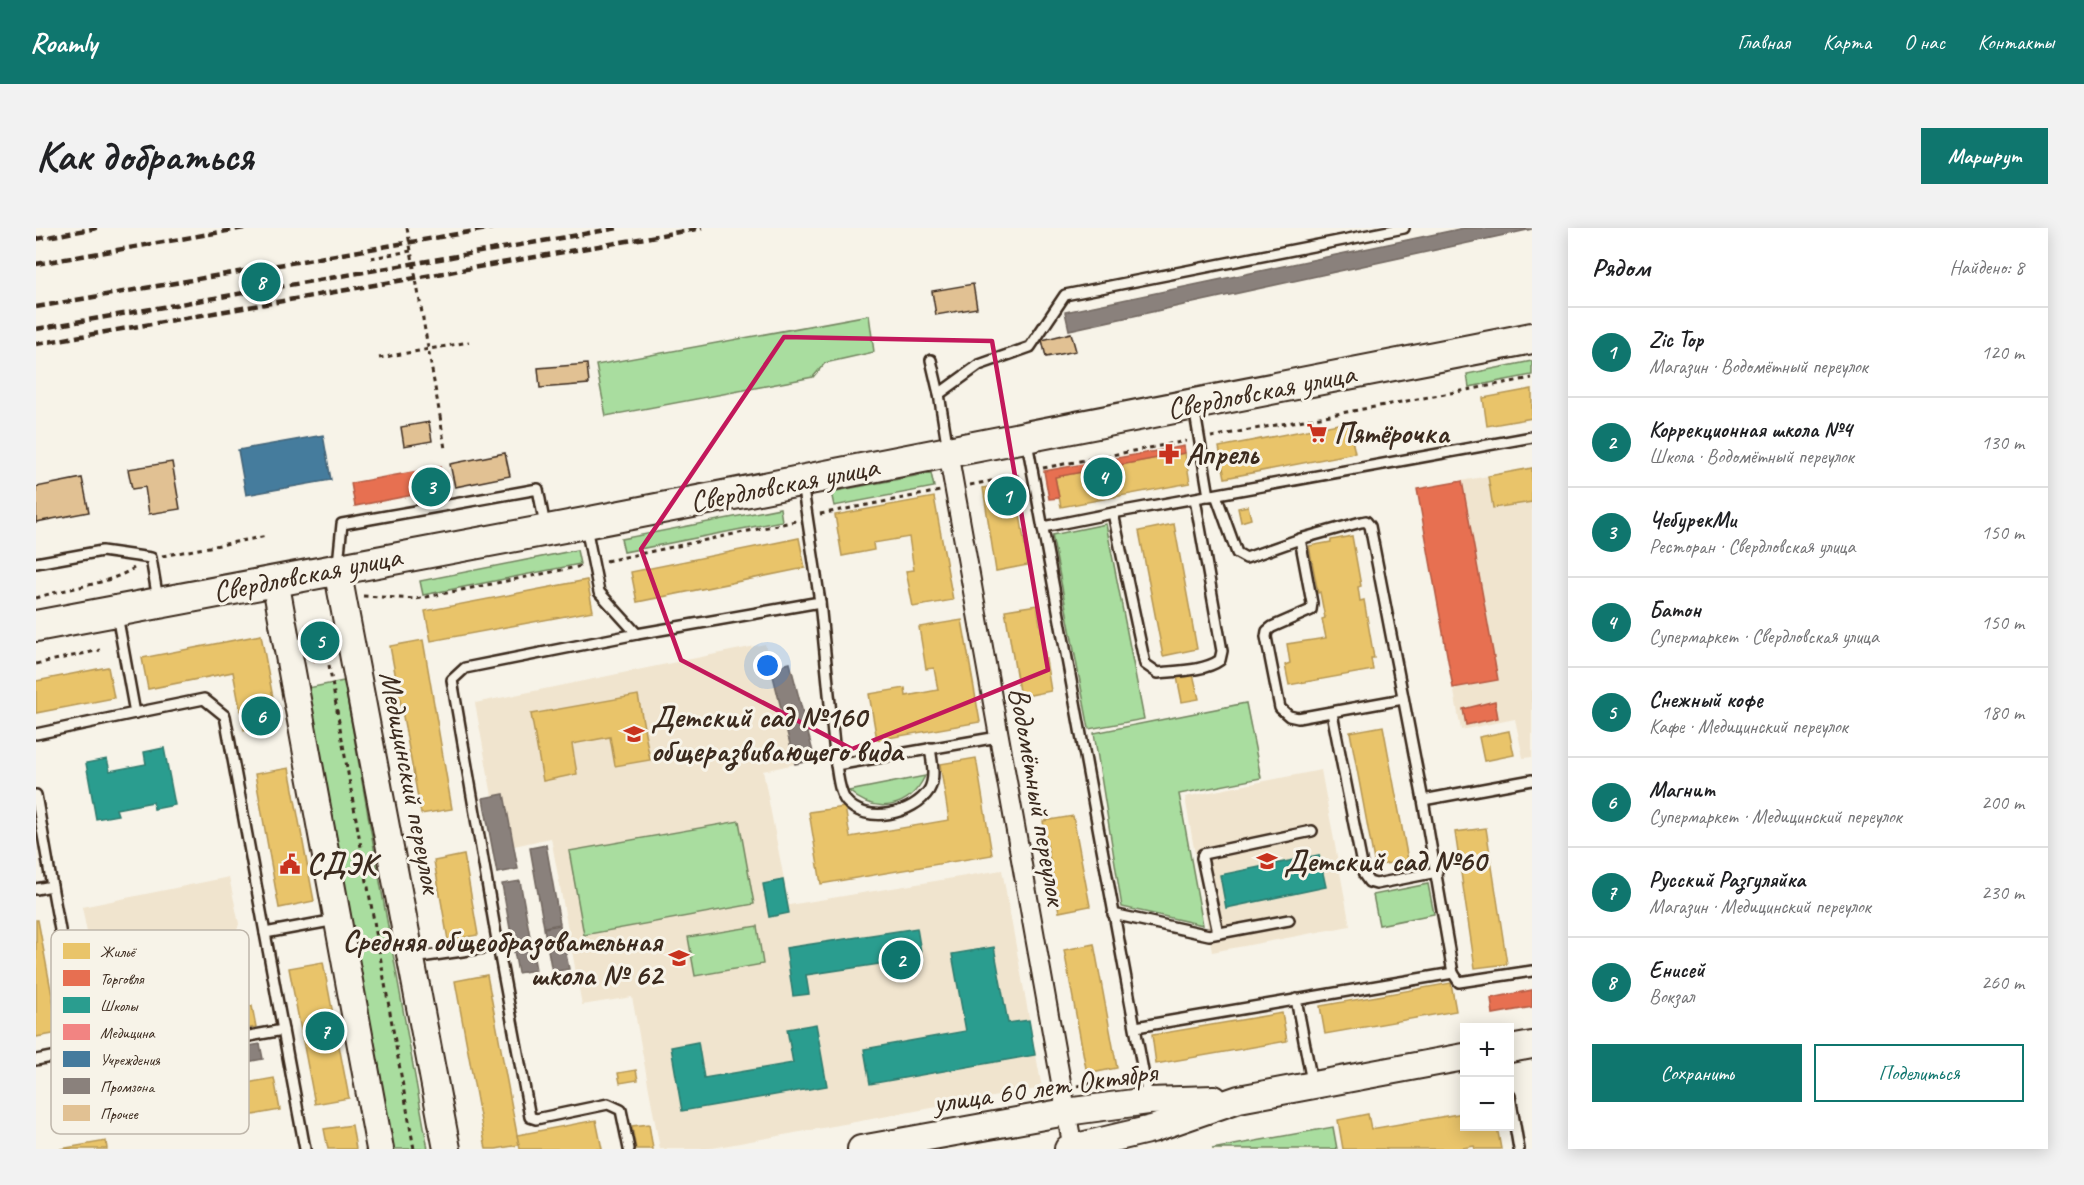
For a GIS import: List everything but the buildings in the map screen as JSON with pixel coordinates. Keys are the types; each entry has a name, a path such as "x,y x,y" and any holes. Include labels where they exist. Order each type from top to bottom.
{"highway":[{"name":"Свердловская улица","path":"36,626 585,523 1532,338"}],"main road":[{"name":"Медицинский переулок","path":"337,569 447,1149"},
{"path":"275,580 380,1149"},
{"path":"1514,1048 1532,1045"},
{"name":"улица 60 лет Октября","path":"1071,1149 1152,1129 1239,1099 1460,1058"},
{"name":"улица 60 лет Октября","path":"861,1149 1066,1112 1148,1101 1239,1099"}],"street":[{"name":"Водомётный переулок","path":"948,452 1071,1149"}],"lane":[{"path":"939,394 979,365 1030,347 1065,295 1404,228"},
{"path":"931,360 948,452"},
{"path":"1193,405 1212,496 1240,556 1246,558 1300,539 1361,522 1366,521 1370,526 1424,800 1453,973 1459,982 1532,970"},
{"path":"1026,437 1148,1101"},
{"path":"1043,527 1532,437"},
{"path":"802,481 820,602 838,780 845,800 859,811 879,814 903,811 920,801 930,789 934,774 930,748"},
{"path":"337,569 342,524 538,489 545,530"},
{"path":"1113,513 1145,664 1158,673 1179,670 1214,664 1220,660 1222,651 1195,500"},
{"path":"585,523 599,592 637,634"},
{"path":"1300,539 1312,603 1311,610 1272,627 1267,631 1266,637 1278,703 1289,716 1298,718 1403,699"},
{"path":"36,563 102,551 151,558 158,602"},
{"path":"628,1149 621,1110 608,1104 536,1119 530,1117 452,680 465,668 637,634 820,602"},
{"path":"116,610 135,713"},
{"path":"36,734 204,699 225,716 305,1149"},
{"path":"1332,713 1364,876 1369,882 1376,884 1437,872"},
{"path":"836,765 998,737"},
{"path":"1424,800 1532,780"},
{"path":"36,795 60,930"},
{"path":"1218,933 1203,854 1312,831"},
{"path":"36,889 52,886"},
{"path":"1113,914 1209,935 1289,920"},
{"path":"265,933 339,920"},
{"path":"411,958 498,946"},
{"path":"1136,1027 1453,973"},
{"path":"1296,999 1313,1085"},
{"path":"249,1036 283,1030"},
{"path":"36,1060 51,1057"},
{"path":"1514,1122 1519,1149"}],"path":[{"path":"408,228 445,449"},
{"path":"371,258 411,251"},
{"path":"379,358 469,342"},
{"path":"36,664 100,650"},
{"path":"329,665 414,1149"}],"highlighted area":[{"path":"784,337 992,341 1048,670 852,749 681,660 641,549"}],"shaded area":[{"path":"1532,468 1532,757 1523,758 1515,719 1461,730 1417,489"},
{"path":"765,644 795,764 763,771 789,905 1002,870 1042,1088 707,1149 660,1149 632,997 582,1005 551,838 514,846 504,794 492,796 475,703"},
{"name":"Детский сад №60","path":"1321,770 1350,926 1212,952 1185,797"},
{"path":"229,877 239,924 237,930 87,930 82,907"}],"green space":[{"path":"869,315 874,352 825,363 813,377 606,416 596,365"},
{"path":"1532,361 1532,375 1469,387 1467,374"},
{"path":"931,473 934,487 834,506 831,492"},
{"path":"780,508 782,521 624,552 621,539"},
{"path":"1106,524 1144,719 1089,729 1052,535"},
{"path":"577,550 580,564 423,595 420,581"},
{"path":"344,681 428,1149 391,1149 308,688"},
{"path":"1246,703 1261,778 1179,794 1203,925 1122,907 1094,733"},
{"path":"925,776 910,796 891,805 881,806 870,803 859,799 849,791"},
{"path":"739,821 754,904 584,935 569,851"},
{"path":"1428,884 1434,914 1379,925 1373,895"},
{"path":"757,926 763,964 695,976 688,937"},
{"path":"1333,1127 1337,1149 1212,1149"}],"railway":[{"path":"36,239 97,228"},
{"path":"36,264 244,228"},
{"path":"36,307 492,228"},
{"path":"36,329 618,228"},
{"path":"36,344 702,228"}],"place":[{"name":"Енисей","path":"261,282"},
{"name":"Пятёрочка","path":"1317,433"},
{"name":"Апрель","path":"1169,454"},
{"name":"Батон","path":"1103,477"},
{"name":"ЧебурекМи","path":"431,487"},
{"name":"Zic Top","path":"1007,496"},
{"name":"Снежный кофе","path":"320,641"},
{"name":"Магнит","path":"261,716"},
{"name":"Детский сад №160 общеразвивающего вида","path":"634,734"},
{"name":"Детский сад №60","path":"1267,861"},
{"name":"СДЭК","path":"290,864"},
{"name":"Средняя общеобразовательная школа № 62","path":"679,958"},
{"name":"Коррекционная школа №4","path":"901,960"},
{"name":"Русский Разгуляйка","path":"325,1031"}]}
